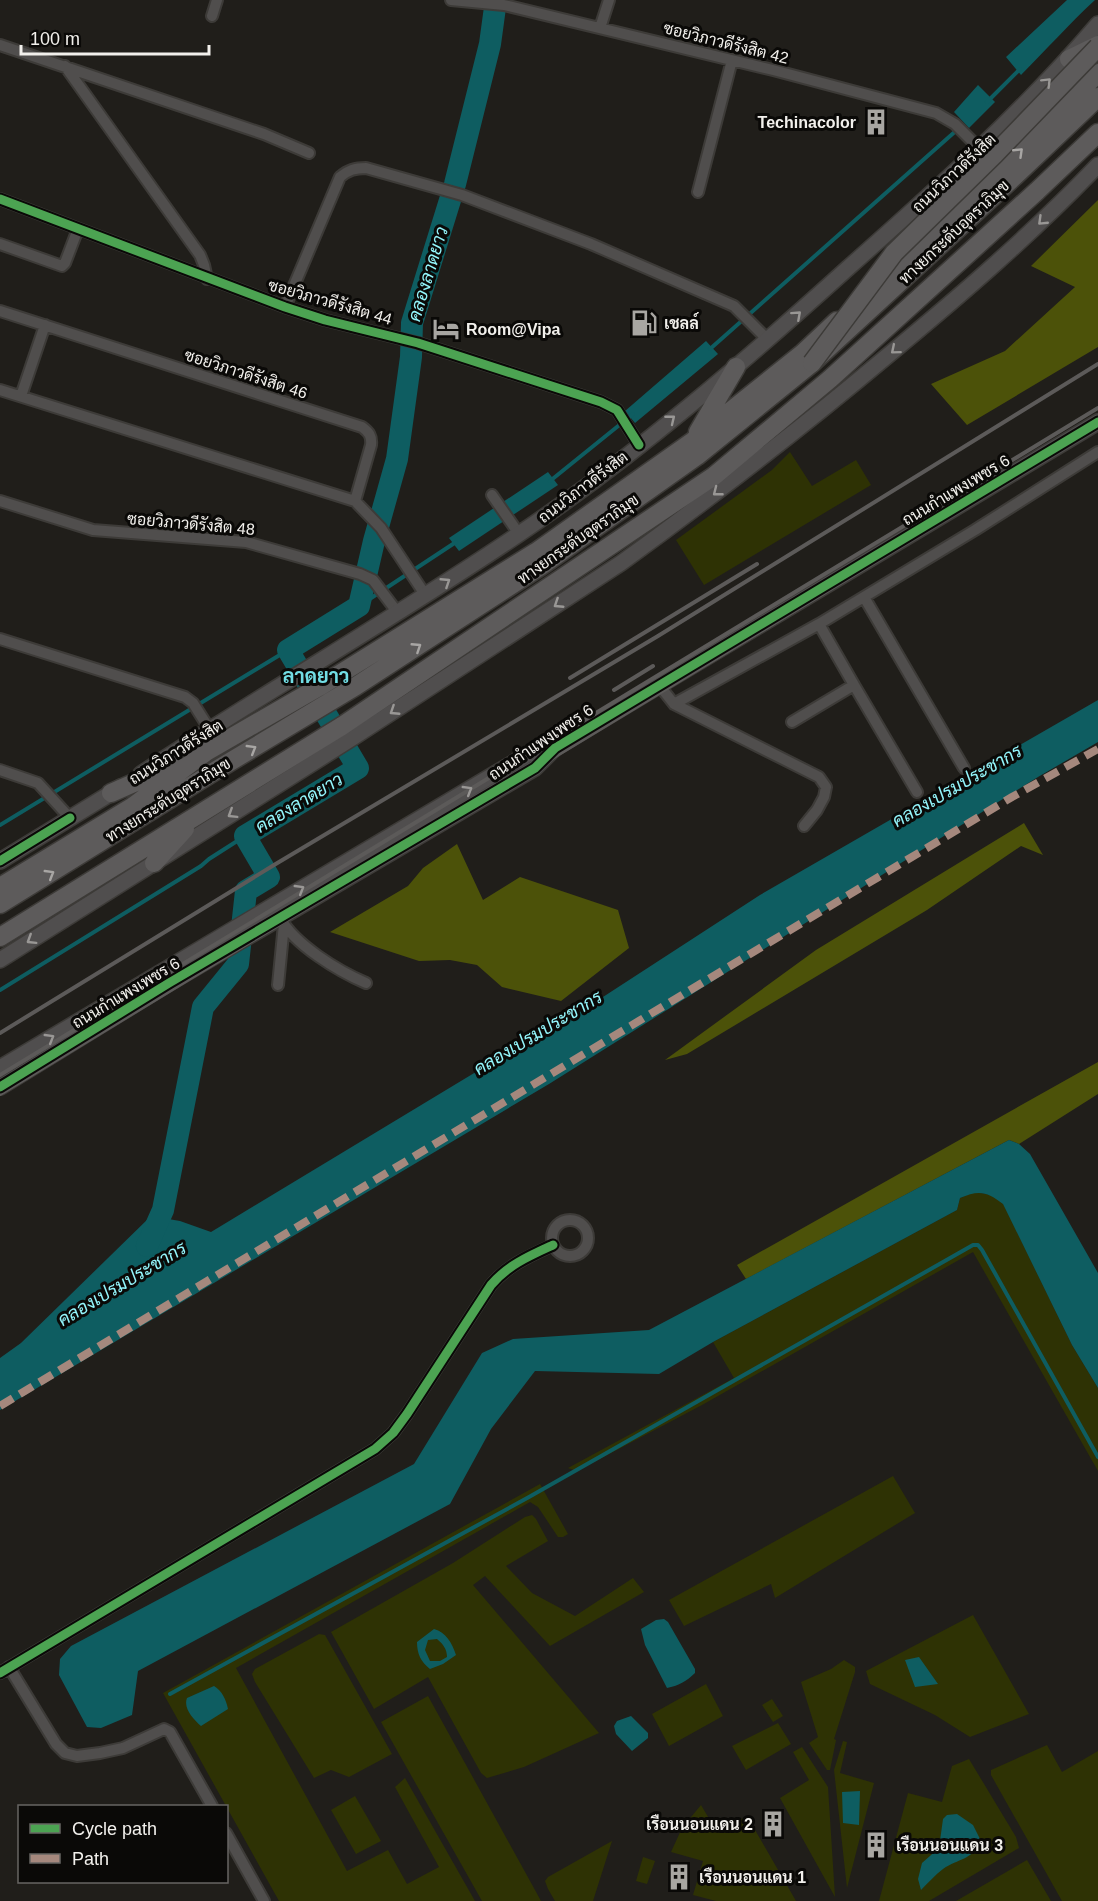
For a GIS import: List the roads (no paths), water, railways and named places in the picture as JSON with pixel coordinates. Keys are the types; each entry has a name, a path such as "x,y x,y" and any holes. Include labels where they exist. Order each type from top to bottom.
{"highway":[{"path":"1069,59 1098,46"},
{"path":"812,363 894,253 995,154 1098,46"},
{"name":"ถนนวิภาวดีรังสิต","path":"0,887 132,807 206,752 319,687 536,552 693,441 803,353 1007,163 1098,73"},
{"name":"ทางยกระดับอุตราภิมุข","path":"0,904 357,686 544,564 697,456 812,363 1016,176 1098,97"},
{"name":"ทางยกระดับอุตราภิมุข","path":"0,924 360,700 707,473 825,376 1031,189 1098,124"},
{"path":"0,937 201,812 347,733 714,476 830,379 1098,133"},
{"path":"693,441 736,367"},
{"path":"111,793 206,752"},
{"path":"154,863 201,812"},
{"path":"0,931 97,864"}],"main road":[{"name":"ถนนวิภาวดีรังสิต","path":"0,861 426,596 516,529 585,488 768,340 980,149 1069,59 1098,24"},
{"path":"347,733 621,563 717,492 820,411 973,284 1043,220 1098,165"},
{"name":"ถนนกำแพงเพชร 6","path":"253,926 282,921 535,768 555,748 1098,422"},
{"path":"0,960 154,863 330,743"},
{"name":"ถนนกำแพงเพชร 6","path":"0,1068 253,926 530,753 555,748"},
{"name":"ถนนกำแพงเพชร 6","path":"0,1087 220,945"}],"street":[{"path":"212,15 218,0"},
{"name":"ซอยวิภาวดีรังสิต 42","path":"451,0 504,5 600,27 936,113 959,127 980,149"},
{"path":"600,27 609,0"},
{"path":"0,45 264,134 309,153"},
{"path":"698,192 732,60"},
{"path":"65,66 200,255 207,279"},
{"path":"285,307 340,177 347,171 366,168 462,195 591,243 734,306 768,340"},
{"name":"ซอยวิภาวดีรังสิต 44","path":"0,199 285,307 325,320 418,343 601,402 619,412 639,445"},
{"path":"0,244 62,266 78,229"},
{"name":"ซอยวิภาวดีรังสิต 46","path":"0,310 362,427 369,432 372,439 355,501"},
{"path":"21,396 45,325"},
{"path":"0,390 355,501 377,524 426,596"},
{"path":"674,704 819,624 975,530 1098,452"},
{"path":"494,497 516,529"},
{"name":"ซอยวิภาวดีรังสิต 48","path":"0,501 93,530 246,542 360,574 372,580 398,613"},
{"path":"864,597 964,768"},
{"path":"819,624 917,792"},
{"path":"0,639 185,697 193,703 210,730"},
{"path":"659,685 674,704 819,777 826,787 824,797 804,826"},
{"path":"792,722 854,685"},
{"path":"0,770 23,777 44,788 70,818"},
{"path":"282,921 307,947 333,967 366,983"},
{"path":"278,985 282,921"},
{"path":"211,1805 171,1732 164,1729 123,1748 77,1756 65,1753 56,1744 4,1670 375,1449 393,1433 407,1414 491,1285 503,1271 553,1245"},
{"path":"228,1837 264,1901"}],"water":[{"path":"1067,0 1095,0 1021,75 1006,57"},
{"path":"978,85 995,102 969,128 954,112"},
{"path":"706,341 718,354 635,423 625,411"},
{"path":"548,472 558,485 459,551 449,538"},
{"name":"คลองเปรมประชากร","path":"1098,700 1098,742 1038,777 549,1084 0,1410 0,1358 21,1343 151,1216 180,1221 211,1232 504,1055 566,1021 760,895"},
{"path":"1009,1140 1019,1144 1030,1154 1098,1273 1098,1388 1072,1345 1003,1204 987,1194 966,1195 960,1198 957,1210 713,1342 659,1374 535,1371 491,1429 450,1504 138,1671 132,1715 101,1728 87,1727 59,1675 60,1659 71,1646 414,1464 482,1353 513,1339 649,1330"},
{"path":"664,1619 668,1622 695,1669 695,1673 686,1681 667,1688 645,1645 641,1629 656,1620"},
{"path":"434,1629 448,1639 456,1655 430,1669 420,1657 417,1642","holes":["437,1639 444,1647 447,1657 440,1661 430,1661 425,1650 428,1640"]},
{"path":"919,1657 938,1684 915,1687 905,1660"},
{"path":"214,1686 223,1696 228,1709 201,1726 186,1706 187,1698"},
{"path":"631,1716 648,1733 648,1738 632,1751 616,1734 614,1726 617,1721"},
{"path":"860,1791 859,1825 843,1823 842,1792"},
{"path":"957,1814 973,1825 981,1841 973,1852 943,1869 921,1890 918,1879 922,1863 939,1848 943,1819 947,1815"}],"waterway":[{"name":"คลองลาดยาว","path":"147,1246 163,1210 203,1007 238,964 246,891 269,877 245,836 358,768 288,650 359,606 397,459 411,357 412,323 455,184 490,44 496,0"},
{"path":"987,102 1020,69"},
{"path":"710,349 958,129"},
{"path":"550,481 633,414"},
{"path":"359,606 456,542"},
{"path":"0,825 288,650"},
{"path":"0,990 201,866 245,836"},
{"path":"170,1694 529,1497 973,1245 978,1245 982,1250 1098,1457"}],"railway":[{"path":"0,1033 274,865 658,636 1098,364"},
{"path":"0,1075 1098,408"},
{"path":"0,1094 1098,426"},
{"path":"570,678 757,564"},
{"path":"614,690 653,666"}],"place":[{"name":"Techinacolor","path":"876,122"},
{"name":"เชลล์","path":"644,323"},
{"name":"Room@Vipa","path":"446,329"},
{"name":"เรือนนอนแดน 2","path":"773,1824"},
{"name":"เรือนนอนแดน 3","path":"876,1845"},
{"name":"เรือนนอนแดน 1","path":"679,1877"}],"district":[{"name":"ลาดยาว","path":"316,676"}]}
